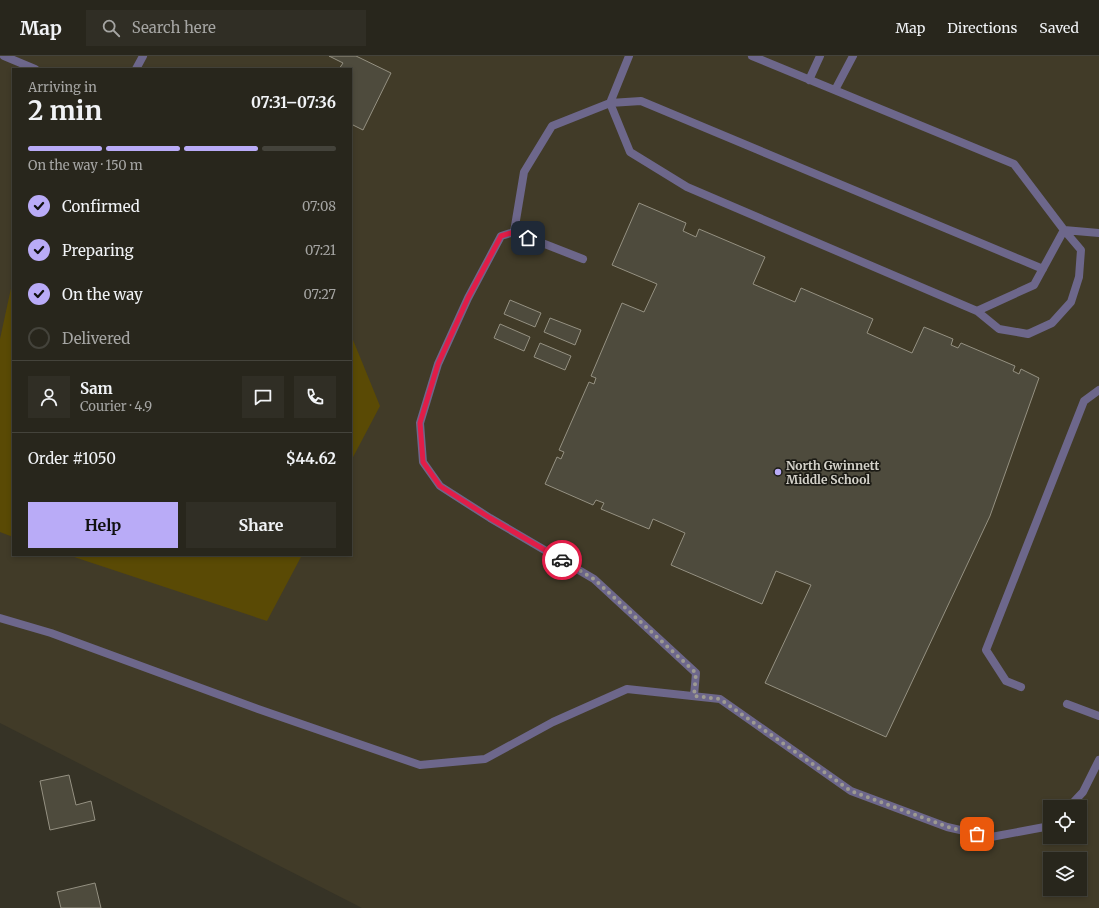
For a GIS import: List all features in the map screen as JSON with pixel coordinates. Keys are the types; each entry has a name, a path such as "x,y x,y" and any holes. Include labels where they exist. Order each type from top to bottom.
{"lane":[{"path":"4,56 33,68"},
{"path":"137,68 143,56"},
{"path":"629,56 626,59 610,103 630,152 687,187 977,311 999,330 1028,334 1052,323 1071,302 1079,277 1081,250 1014,164 752,56"},
{"path":"809,80 820,56"},
{"path":"835,90 853,56"},
{"path":"514,232 524,172 552,126 610,103 641,101 1043,270"},
{"path":"977,311 1034,285 1064,230"},
{"path":"1064,230 1099,233"},
{"path":"583,259 514,232 501,236 468,298 438,364 420,423 423,462 440,486 490,518 594,579 696,673 694,696"},
{"path":"1021,687 1006,681 986,650 1084,401 1099,390"},
{"path":"0,618 51,633 258,709 420,765 485,759 553,722 627,689 720,699 851,791 948,827 991,837 1043,827"},
{"path":"1067,704 1099,716"},
{"path":"1076,800 1083,792 1099,760"}],"shaded area":[{"path":"0,56 1099,56 1099,908 362,908 0,723"},
{"path":"12,284 12,537 0,532 0,339"},
{"path":"352,337 380,406 352,459"},
{"path":"71,556 301,556 267,621"}],"building":[{"path":"329,56 356,56 391,73 363,130 352,124 352,68 340,68 343,63"},
{"name":"North Gwinnett Middle School","path":"639,203 686,223 683,231 696,237 699,229 765,257 753,284 795,302 801,288 873,319 867,333 912,353 924,327 953,339 951,345 958,348 961,343 1015,366 1013,371 1019,374 1021,369 1039,378 990,516 886,737 765,683 811,585 776,571 762,604 671,565 685,533 653,519 649,529 601,509 604,503 596,500 593,505 545,484 557,457 561,459 564,452 559,450 589,382 594,384 596,378 591,376 622,303 644,312 657,284 612,265"},
{"path":"510,300 541,313 535,327 504,314"},
{"path":"550,318 581,330 575,345 544,332"},
{"path":"500,324 530,337 524,351 494,338"},
{"path":"540,343 571,356 565,370 534,357"},
{"path":"69,775 76,805 91,801 95,820 50,830 40,781"},
{"path":"95,883 101,908 61,908 57,892"}],"way so far":[{"path":"562,560 594,579 696,673 694,696 720,699 851,791 948,827 977,834"}],"place":[{"name":"North Gwinnett Middle School","path":"778,472"}],"route":[{"path":"528,238 514,232 501,236 468,298 438,364 420,423 423,462 440,486 490,518 562,560"}]}
